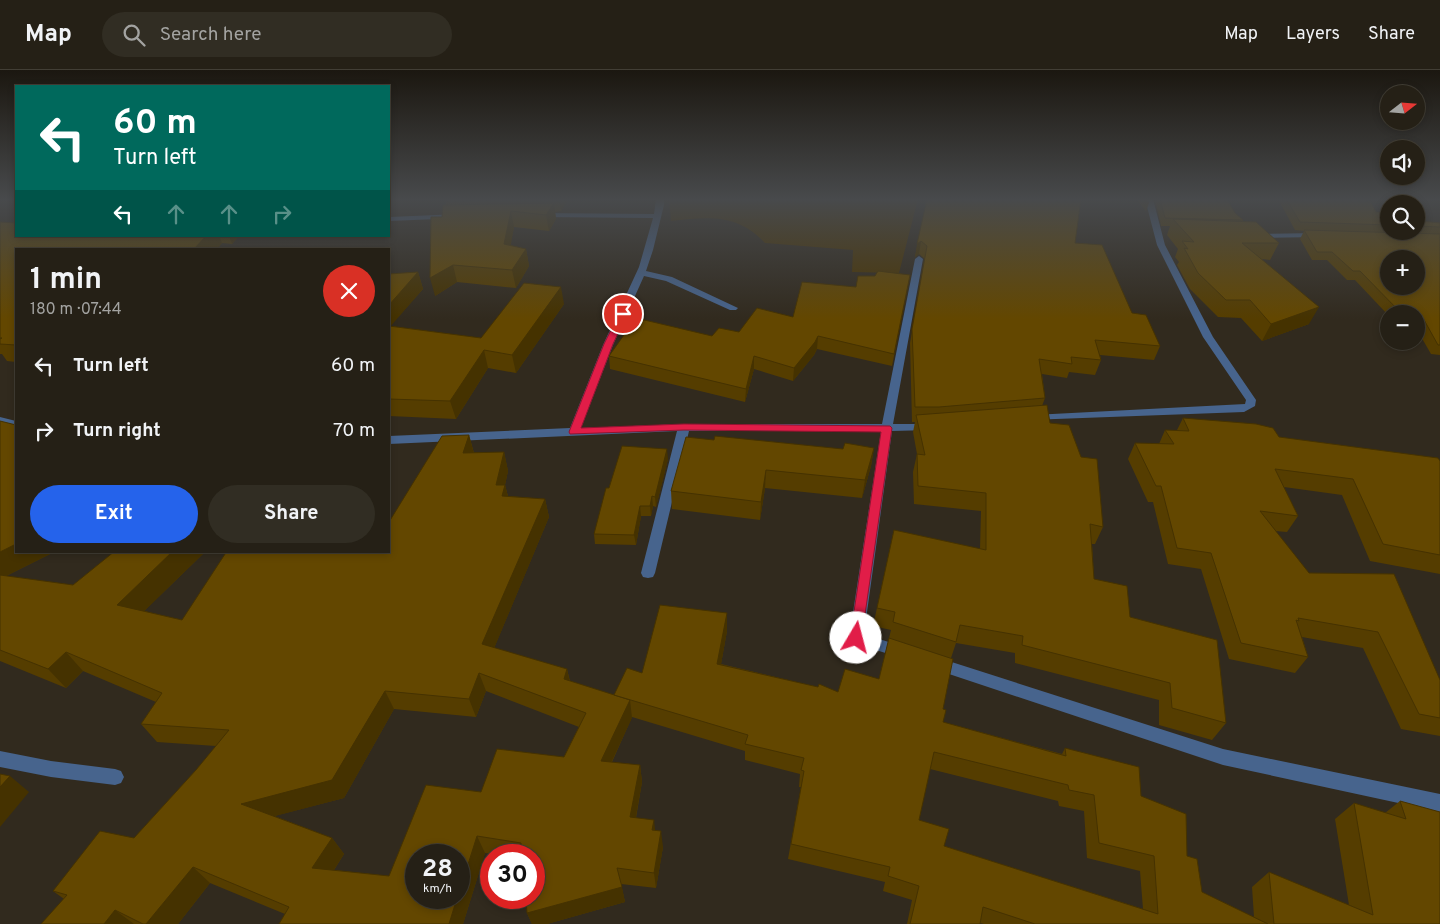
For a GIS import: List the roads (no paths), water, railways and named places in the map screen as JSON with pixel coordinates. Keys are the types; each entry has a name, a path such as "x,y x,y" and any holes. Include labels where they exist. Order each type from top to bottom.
{"street":[{"path":"574,432 608,344 642,273 652,239"},
{"path":"1019,420 1244,409 1250,406 1251,400 1208,337 1162,245 1162,239"},
{"path":"920,258 887,428 856,638 1223,757 1440,803"},
{"path":"642,273 669,279 733,308"},
{"path":"0,420 15,424"},
{"path":"390,440 684,427 887,428 945,426"},
{"path":"648,574 684,427"},
{"path":"0,759 51,769 115,777"}]}
